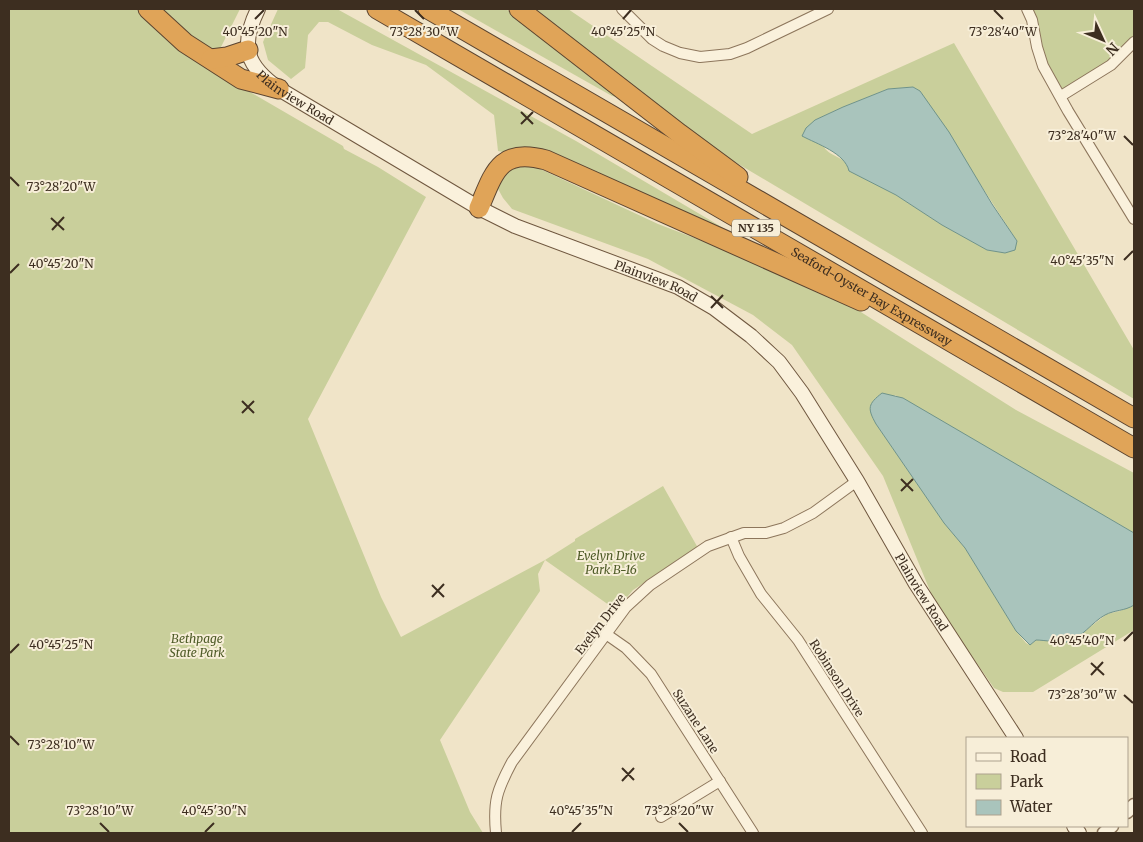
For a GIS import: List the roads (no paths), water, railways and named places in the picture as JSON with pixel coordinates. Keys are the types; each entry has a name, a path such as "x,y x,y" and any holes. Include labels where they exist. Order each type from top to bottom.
{"highway":[{"path":"148,9 185,43 240,79 279,89"},
{"name":"Seaford-Oyster Bay Expressway","path":"377,9 1134,448"},
{"name":"Seaford-Oyster Bay Expressway","path":"428,9 1134,418"},
{"path":"519,9 680,134 810,230"},
{"path":"210,60 248,50"},
{"path":"479,208 499,167 513,158 537,157 943,336"}],"main road":[{"path":"248,50 247,34 258,9"},
{"name":"Plainview Road","path":"248,50 258,71 279,89 479,208 515,226 672,285 714,308 751,336 779,362 802,393 857,481 916,584 1015,737"}],"street":[{"path":"622,9 652,39 663,46 680,53 700,57 730,54 747,48 828,9"},
{"path":"1027,9 1032,20 1043,66 1068,111 1134,219"},
{"path":"1061,96 1112,65 1134,42"},
{"name":"Evelyn Drive","path":"496,833 494,810 499,786 512,762 626,607 650,585 708,546 744,533 766,533 784,528 813,513 857,481"},
{"name":"Robinson Drive","path":"731,537 739,556 761,594 798,640 922,833"},
{"name":"Suzane Lane","path":"606,634 626,648 651,674 753,833"},
{"path":"661,817 720,782"}],"water":[{"path":"913,87 920,91 949,132 992,204 1017,241 1015,250 1005,253 987,250 942,225 896,195 849,171 842,159 836,154 802,136 806,128 815,120 843,107 888,89"},
{"path":"882,393 903,398 1134,533 1134,605 1105,615 1082,634 1067,642 1036,640 1030,645 1016,631 965,548 944,523 876,424 870,407 874,400"}],"park label":[{"name":"Evelyn Drive Park B-16","path":"611,562"},
{"name":"Bethpage State Park","path":"197,645"}]}
